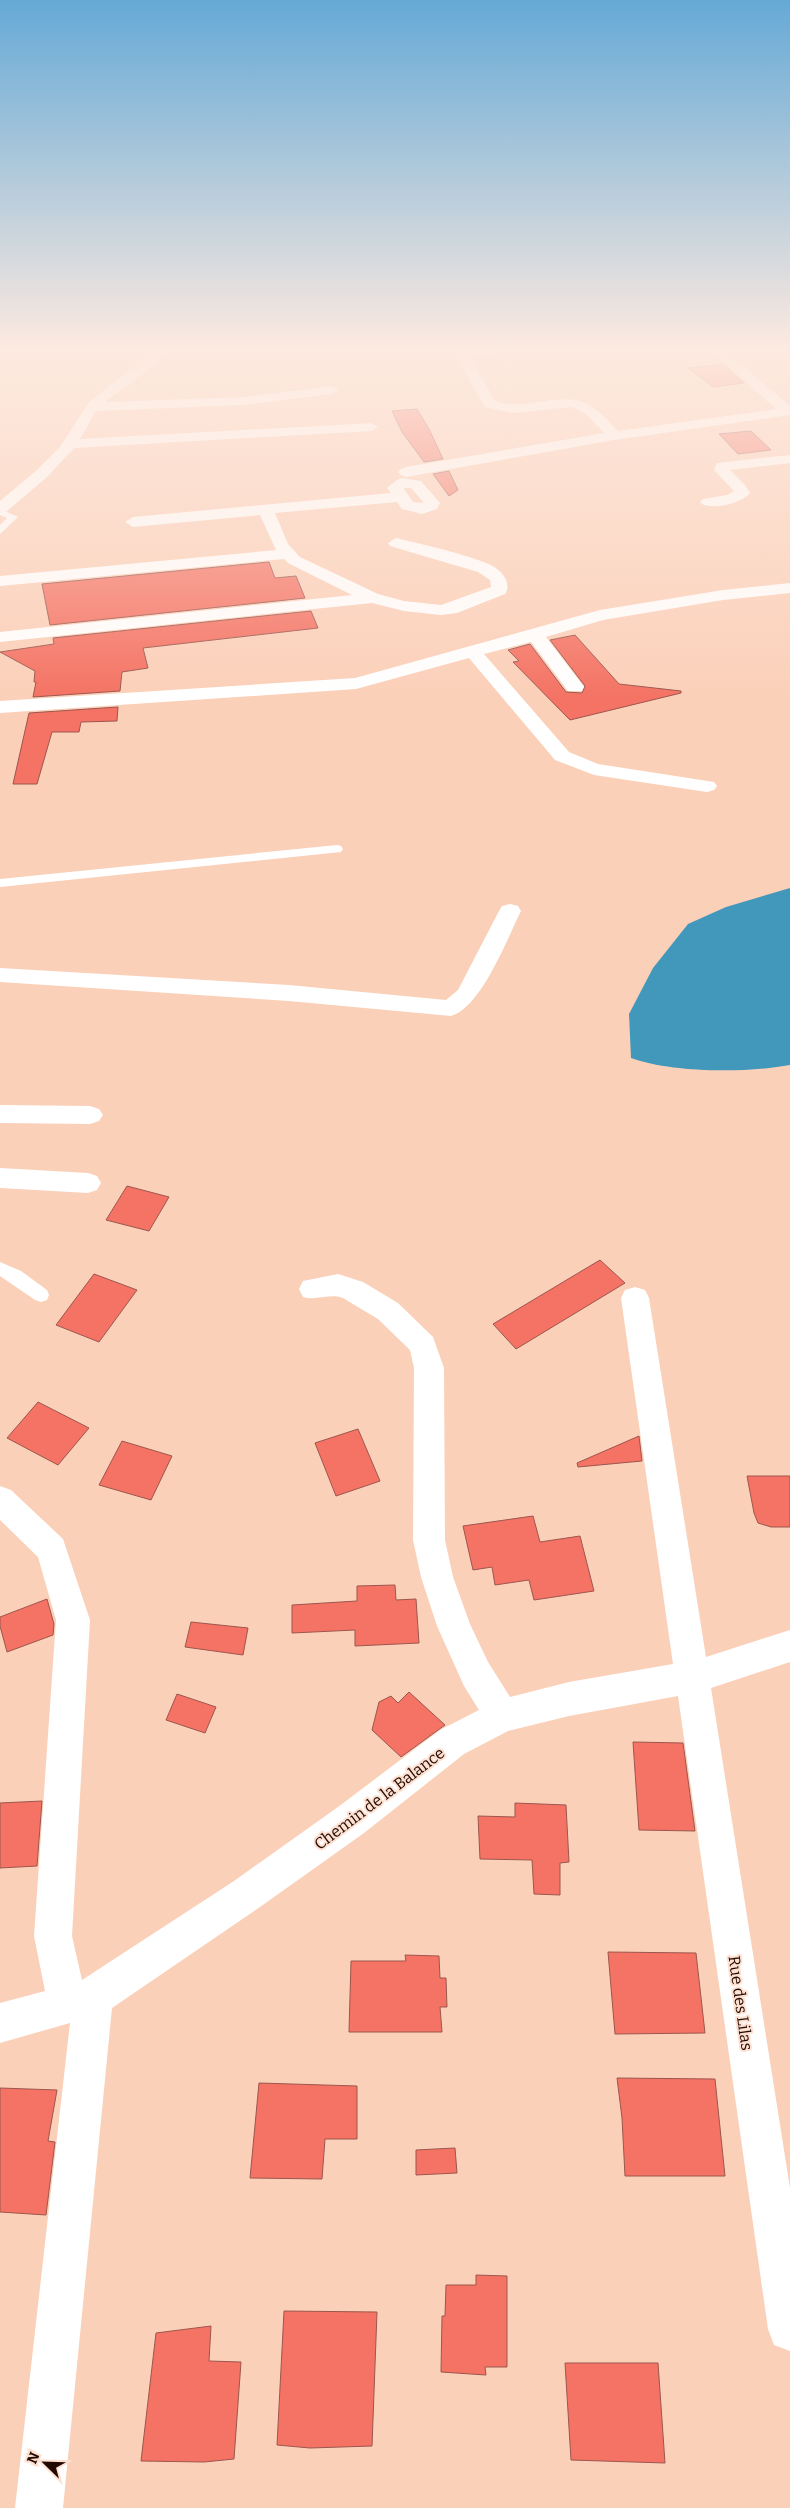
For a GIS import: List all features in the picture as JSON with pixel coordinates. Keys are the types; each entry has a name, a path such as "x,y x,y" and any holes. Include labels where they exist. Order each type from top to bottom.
{"street":[{"path":"0,510 52,463"},
{"path":"406,472 458,463"},
{"path":"708,502 731,499 742,493 740,488 722,470 722,466 751,463"},
{"path":"133,522 400,497"},
{"path":"265,509 286,554 302,564 372,598 404,606 441,610 451,609 469,600 499,590 498,580 494,574 484,568 396,542"},
{"path":"0,581 286,554"},
{"path":"0,707 356,683 535,635 600,615 723,595 790,588"},
{"path":"0,638 372,598"},
{"path":"535,635 574,687"},
{"path":"473,652 562,756 594,769 708,786"},
{"path":"0,975 289,992 451,1008 467,994 510,911"},
{"path":"0,1114 90,1115"},
{"path":"0,1178 88,1182"},
{"path":"313,1289 338,1285 353,1290 388,1311 423,1345 429,1368 429,1540 438,1577 454,1626 476,1674 502,1716"},
{"name":"Rue des Lilas","path":"634,1298 693,1677 790,2329"},
{"path":"0,1500 52,1549 73,1620 53,1936 80,2001 38,2508"},
{"name":"Chemin de la Balance","path":"0,2023 80,2001 255,1889 351,1820 452,1742 502,1716 569,1699 693,1677 790,1646"}],"lane":[{"path":"0,510 13,517 0,531"},
{"path":"0,883 243,860 337,848"},
{"path":"0,1268 15,1276 41,1295"}],"water":[{"path":"790,888 790,1065 772,1068 709,1070 667,1067 631,1058 629,1014 653,968 688,924 726,907"}],"building":[{"path":"449,471 458,490 449,496 433,474"},
{"path":"269,562 275,578 296,576 305,598 50,625 42,584"},
{"path":"311,611 318,628 143,648 148,668 122,672 120,691 33,697 36,682 34,682 35,671 0,652 54,644 53,638"},
{"path":"575,635 619,684 681,691 681,693 570,720 513,662 519,661 508,650 530,644 566,692 582,693 585,686 550,640"},
{"path":"118,707 117,721 81,722 79,732 52,732 37,784 13,784 29,713"},
{"path":"127,1186 169,1197 149,1231 106,1220"},
{"path":"600,1260 625,1283 516,1349 493,1324"},
{"path":"94,1274 137,1290 99,1342 56,1325"},
{"path":"38,1402 89,1428 58,1465 7,1438"},
{"path":"358,1429 380,1481 336,1496 315,1443"},
{"path":"639,1436 642,1461 578,1467 577,1463"},
{"path":"122,1441 172,1456 151,1500 99,1485"},
{"path":"747,1476 790,1476 790,1527 771,1527 758,1523 754,1513"},
{"path":"533,1516 540,1542 580,1536 594,1591 534,1600 529,1580 495,1585 492,1567 473,1570 463,1526"},
{"path":"395,1585 396,1600 416,1599 419,1643 355,1646 355,1630 292,1633 292,1605 357,1601 357,1586"},
{"path":"47,1599 54,1624 53,1635 7,1652 0,1626 0,1617"},
{"path":"191,1622 248,1628 243,1655 185,1647"},
{"path":"409,1692 445,1725 401,1757 372,1730 379,1702 391,1696 398,1703"},
{"path":"177,1694 216,1707 205,1733 166,1720"},
{"path":"633,1742 683,1743 695,1831 639,1830"},
{"path":"42,1801 37,1866 0,1868 0,1803"},
{"path":"515,1803 566,1805 569,1862 560,1863 560,1895 534,1894 532,1860 480,1859 478,1816 515,1817"},
{"path":"608,1952 696,1953 705,2033 615,2034"},
{"path":"405,1955 439,1956 440,1978 446,1978 447,2007 440,2007 442,2032 349,2032 351,1961 406,1961"},
{"path":"617,2078 715,2079 725,2176 625,2176 622,2118"},
{"path":"259,2083 357,2086 357,2139 325,2139 322,2179 250,2178"},
{"path":"0,2088 57,2090 48,2141 55,2142 46,2215 0,2212"},
{"path":"455,2148 457,2173 416,2175 416,2150"},
{"path":"476,2275 507,2276 507,2367 485,2367 486,2375 441,2372 442,2316 445,2316 446,2285 476,2285"},
{"path":"284,2311 377,2312 372,2446 310,2448 277,2445"},
{"path":"211,2326 209,2361 241,2362 234,2459 204,2462 141,2461 156,2333"},
{"path":"565,2363 658,2363 665,2463 571,2460"}]}
